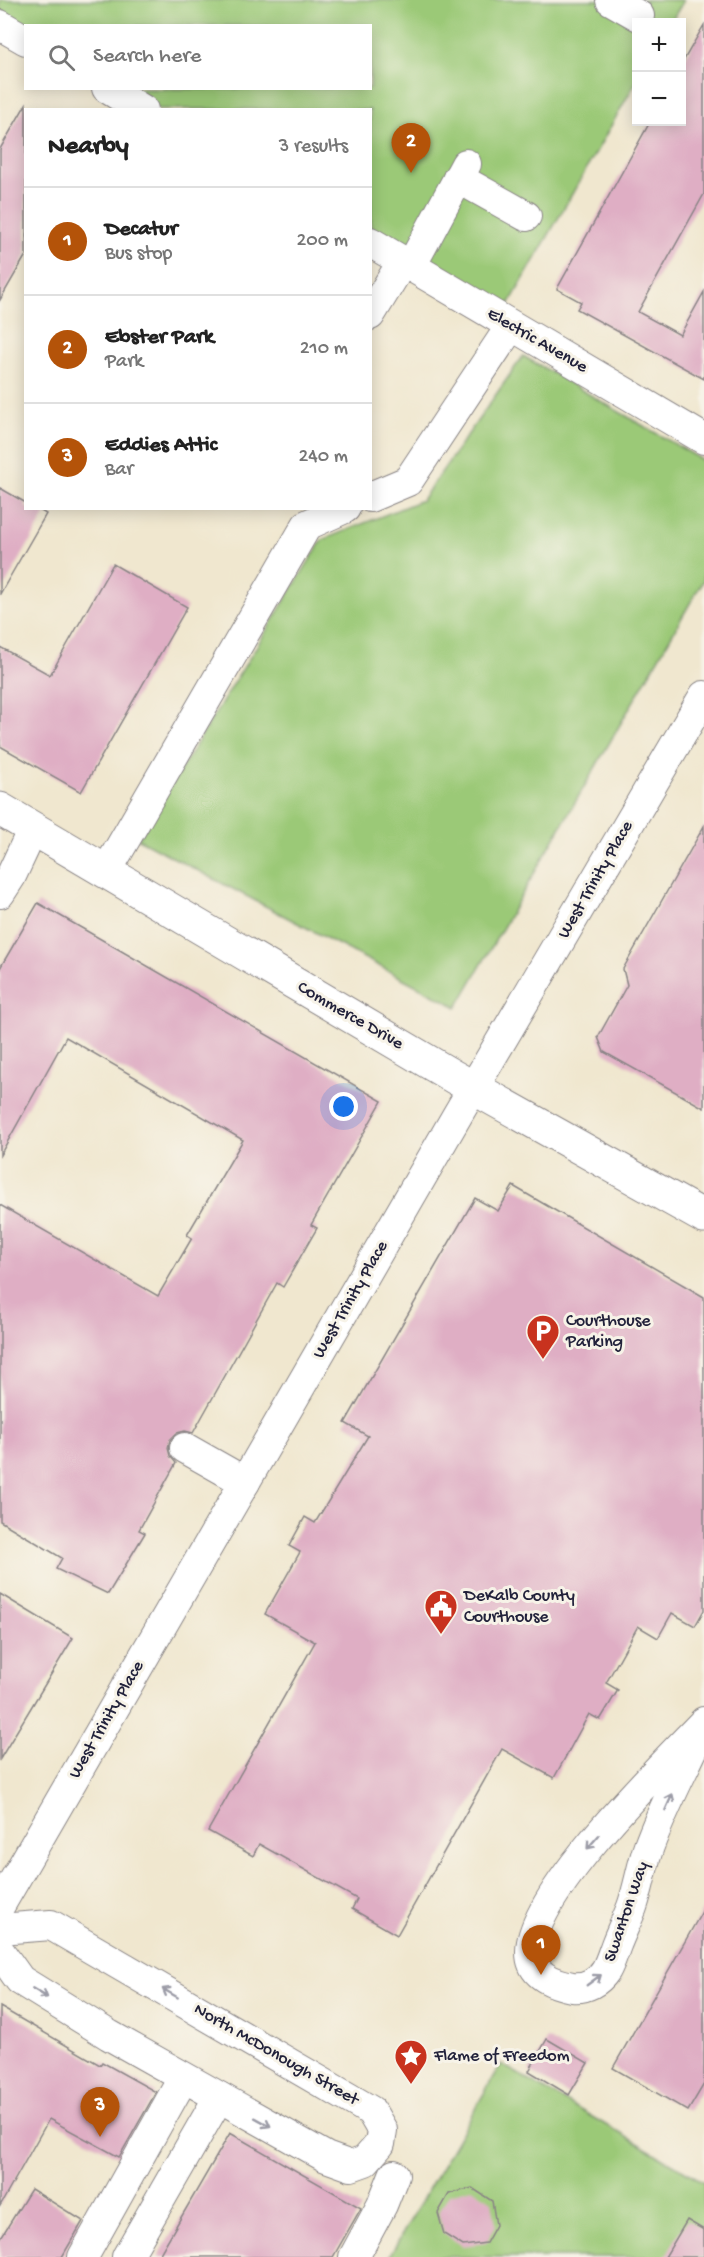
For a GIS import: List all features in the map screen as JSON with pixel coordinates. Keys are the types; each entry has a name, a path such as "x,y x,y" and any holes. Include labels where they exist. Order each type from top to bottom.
{"main road":[{"name":"Commerce Drive","path":"0,809 473,1089 704,1217"}],"street":[{"path":"612,0 639,16"},
{"path":"110,90 140,108"},
{"path":"372,312 407,264 462,171 526,216"},
{"name":"Electric Avenue","path":"372,243 704,439"},
{"path":"372,497 408,481 511,326"},
{"path":"106,872 307,525 341,510"},
{"name":"West Trinity Place","path":"0,1905 473,1089 700,711"},
{"path":"0,893 33,829"},
{"path":"185,1448 245,1482"},
{"name":"Swanton Way","path":"704,1724 649,1845 632,1906 606,1970 595,1982 580,1988 554,1983 541,1975 534,1966 531,1953 532,1939 544,1911 577,1861 629,1801 704,1724"},
{"name":"North McDonough Street","path":"0,1929 51,1925 371,2111 382,2130 380,2144 365,2161 351,2166 326,2157 109,2035 20,1980 0,1952"},
{"path":"83,2257 177,2089"},
{"path":"127,2257 219,2097"},
{"path":"354,2257 382,2205 394,2175"}],"green space":[{"path":"0,0 684,0 673,18 632,18 632,89 503,315 372,238 372,108 156,108 124,90 372,90 372,24 24,25 0,15"},
{"path":"523,356 704,461 704,579 457,1007 138,839 322,540 422,500"},
{"path":"501,2064 704,2182 704,2257 389,2257"}],"building":[{"path":"704,25 704,194 638,312 680,335 704,292 704,379 577,309 581,302 557,289 648,126 686,126 686,56"},
{"path":"26,104 24,108 24,258 0,300 0,149"},
{"path":"0,488 24,502 24,510 39,510 46,514 0,594"},
{"path":"113,564 187,607 81,792 0,746 0,647 50,675"},
{"path":"704,826 704,1108 604,1052 598,1037 627,985 623,969"},
{"path":"38,903 382,1101 311,1225 317,1228 283,1287 277,1283 193,1433 185,1431 177,1433 170,1440 168,1448 170,1456 176,1463 139,1530 145,1533 108,1594 56,1569 62,1558 0,1521 0,1205 158,1296 192,1238 187,1235 243,1140 66,1037 0,1155 0,968"},
{"path":"513,1186 704,1297 704,1610 695,1626 672,1613 658,1638 638,1626 606,1683 618,1690 600,1720 589,1714 554,1778 502,1749 397,1935 352,1909 357,1899 259,1844 253,1856 208,1831 315,1642 265,1614 300,1552 289,1546 305,1517 315,1523 368,1436 345,1423 475,1198 498,1211"},
{"path":"0,1594 73,1638 0,1759"},
{"path":"704,1908 704,2084 688,2111 613,2068"},
{"path":"0,2007 100,2065 102,2062 156,2092 119,2157 49,2119 0,2206"},
{"path":"547,2039 588,2063 569,2095 529,2071"},
{"path":"230,2133 361,2208 333,2257 158,2257"},
{"path":"472,2188 492,2201 496,2225 486,2243 463,2246 444,2234 438,2213 449,2194"},
{"path":"31,2189 83,2221 62,2257 0,2257 0,2239"},
{"path":"687,2220 704,2230 704,2257 665,2257"}],"place":[{"name":"Ebster Park","path":"411,173"},
{"name":"Courthouse Parking","path":"543,1360"},
{"name":"DeKalb County Courthouse","path":"441,1635"},
{"name":"Decatur","path":"541,1975"},
{"name":"Flame of Freedom","path":"411,2085"},
{"name":"Eddies Attic","path":"100,2137"}]}
